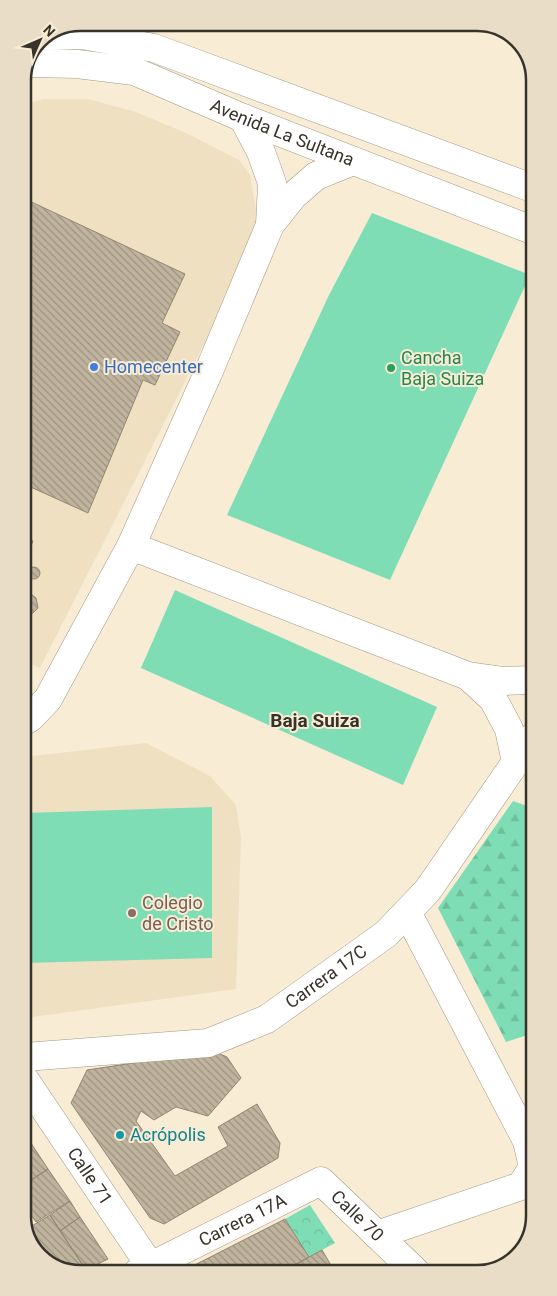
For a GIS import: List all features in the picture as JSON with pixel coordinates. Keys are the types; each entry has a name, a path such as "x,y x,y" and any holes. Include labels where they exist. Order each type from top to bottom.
{"street":[{"name":"Avenida La Sultana","path":"61,36 82,35 154,48 526,186"},
{"name":"Avenida La Sultana","path":"35,62 77,64 134,71 243,118 526,228"},
{"path":"243,118 261,152 272,183 270,226"},
{"path":"31,717 48,699 130,546 209,371 270,226 293,196 316,176 353,161"},
{"path":"130,546 468,676 504,681 526,680"},
{"path":"468,676 493,699 509,729 516,762"},
{"name":"Carrera 17C","path":"31,1057 208,1043 268,1020 386,934 428,890 526,747"},
{"path":"407,912 526,1139"},
{"name":"Calle 71","path":"31,1089 144,1265"},
{"path":"377,1236 521,1186 526,1178"},
{"name":"Calle 70","path":"321,1181 408,1265"},
{"name":"Carrera 17A","path":"160,1265 321,1181"}],"shaded area":[{"path":"44,99 88,99 136,112 186,133 239,160 250,175 257,216 255,233 242,269 40,668 31,664 31,103"},
{"name":"Colegio de Cristo","path":"146,743 210,776 236,805 241,837 236,989 31,1017 31,756"}],"green space":[{"name":"Cancha Baja Suiza","path":"372,213 526,273 526,284 390,580 227,515 329,295"},
{"path":"175,590 437,707 403,785 141,668"},
{"path":"513,801 526,806 526,1036 506,1042 438,908"},
{"path":"212,807 212,958 31,963 31,813"},
{"path":"310,1205 335,1243 309,1257 285,1219"}],"building":[{"name":"Homecenter","path":"31,202 185,274 162,323 180,332 155,385 143,380 88,513 31,487"},
{"path":"32,567 36,567 40,571 40,575 36,579 31,578"},
{"path":"31,594 36,598 38,608 31,614"},
{"name":"Acrópolis","path":"213,1051 227,1057 241,1078 208,1116 176,1107 154,1120 141,1111 136,1121 175,1176 228,1146 218,1127 257,1104 280,1143 278,1158 164,1224 150,1218 71,1103 87,1070"},
{"path":"31,1143 48,1169 31,1180"},
{"path":"48,1169 70,1201 36,1222 31,1215 31,1180"},
{"path":"70,1201 80,1217 60,1231 50,1215"},
{"path":"50,1215 83,1265 71,1264 51,1255 36,1237 33,1225"},
{"path":"80,1217 108,1259 96,1265 83,1265 60,1231"},
{"path":"285,1219 309,1257 295,1265 195,1265"},
{"path":"322,1250 331,1265 295,1265"}],"place":[{"name":"Homecenter","path":"94,367"},
{"name":"Cancha Baja Suiza","path":"391,368"},
{"name":"Colegio de Cristo","path":"132,913"},
{"name":"Acrópolis","path":"120,1135"}],"district":[{"name":"Baja Suiza","path":"315,720"}]}
